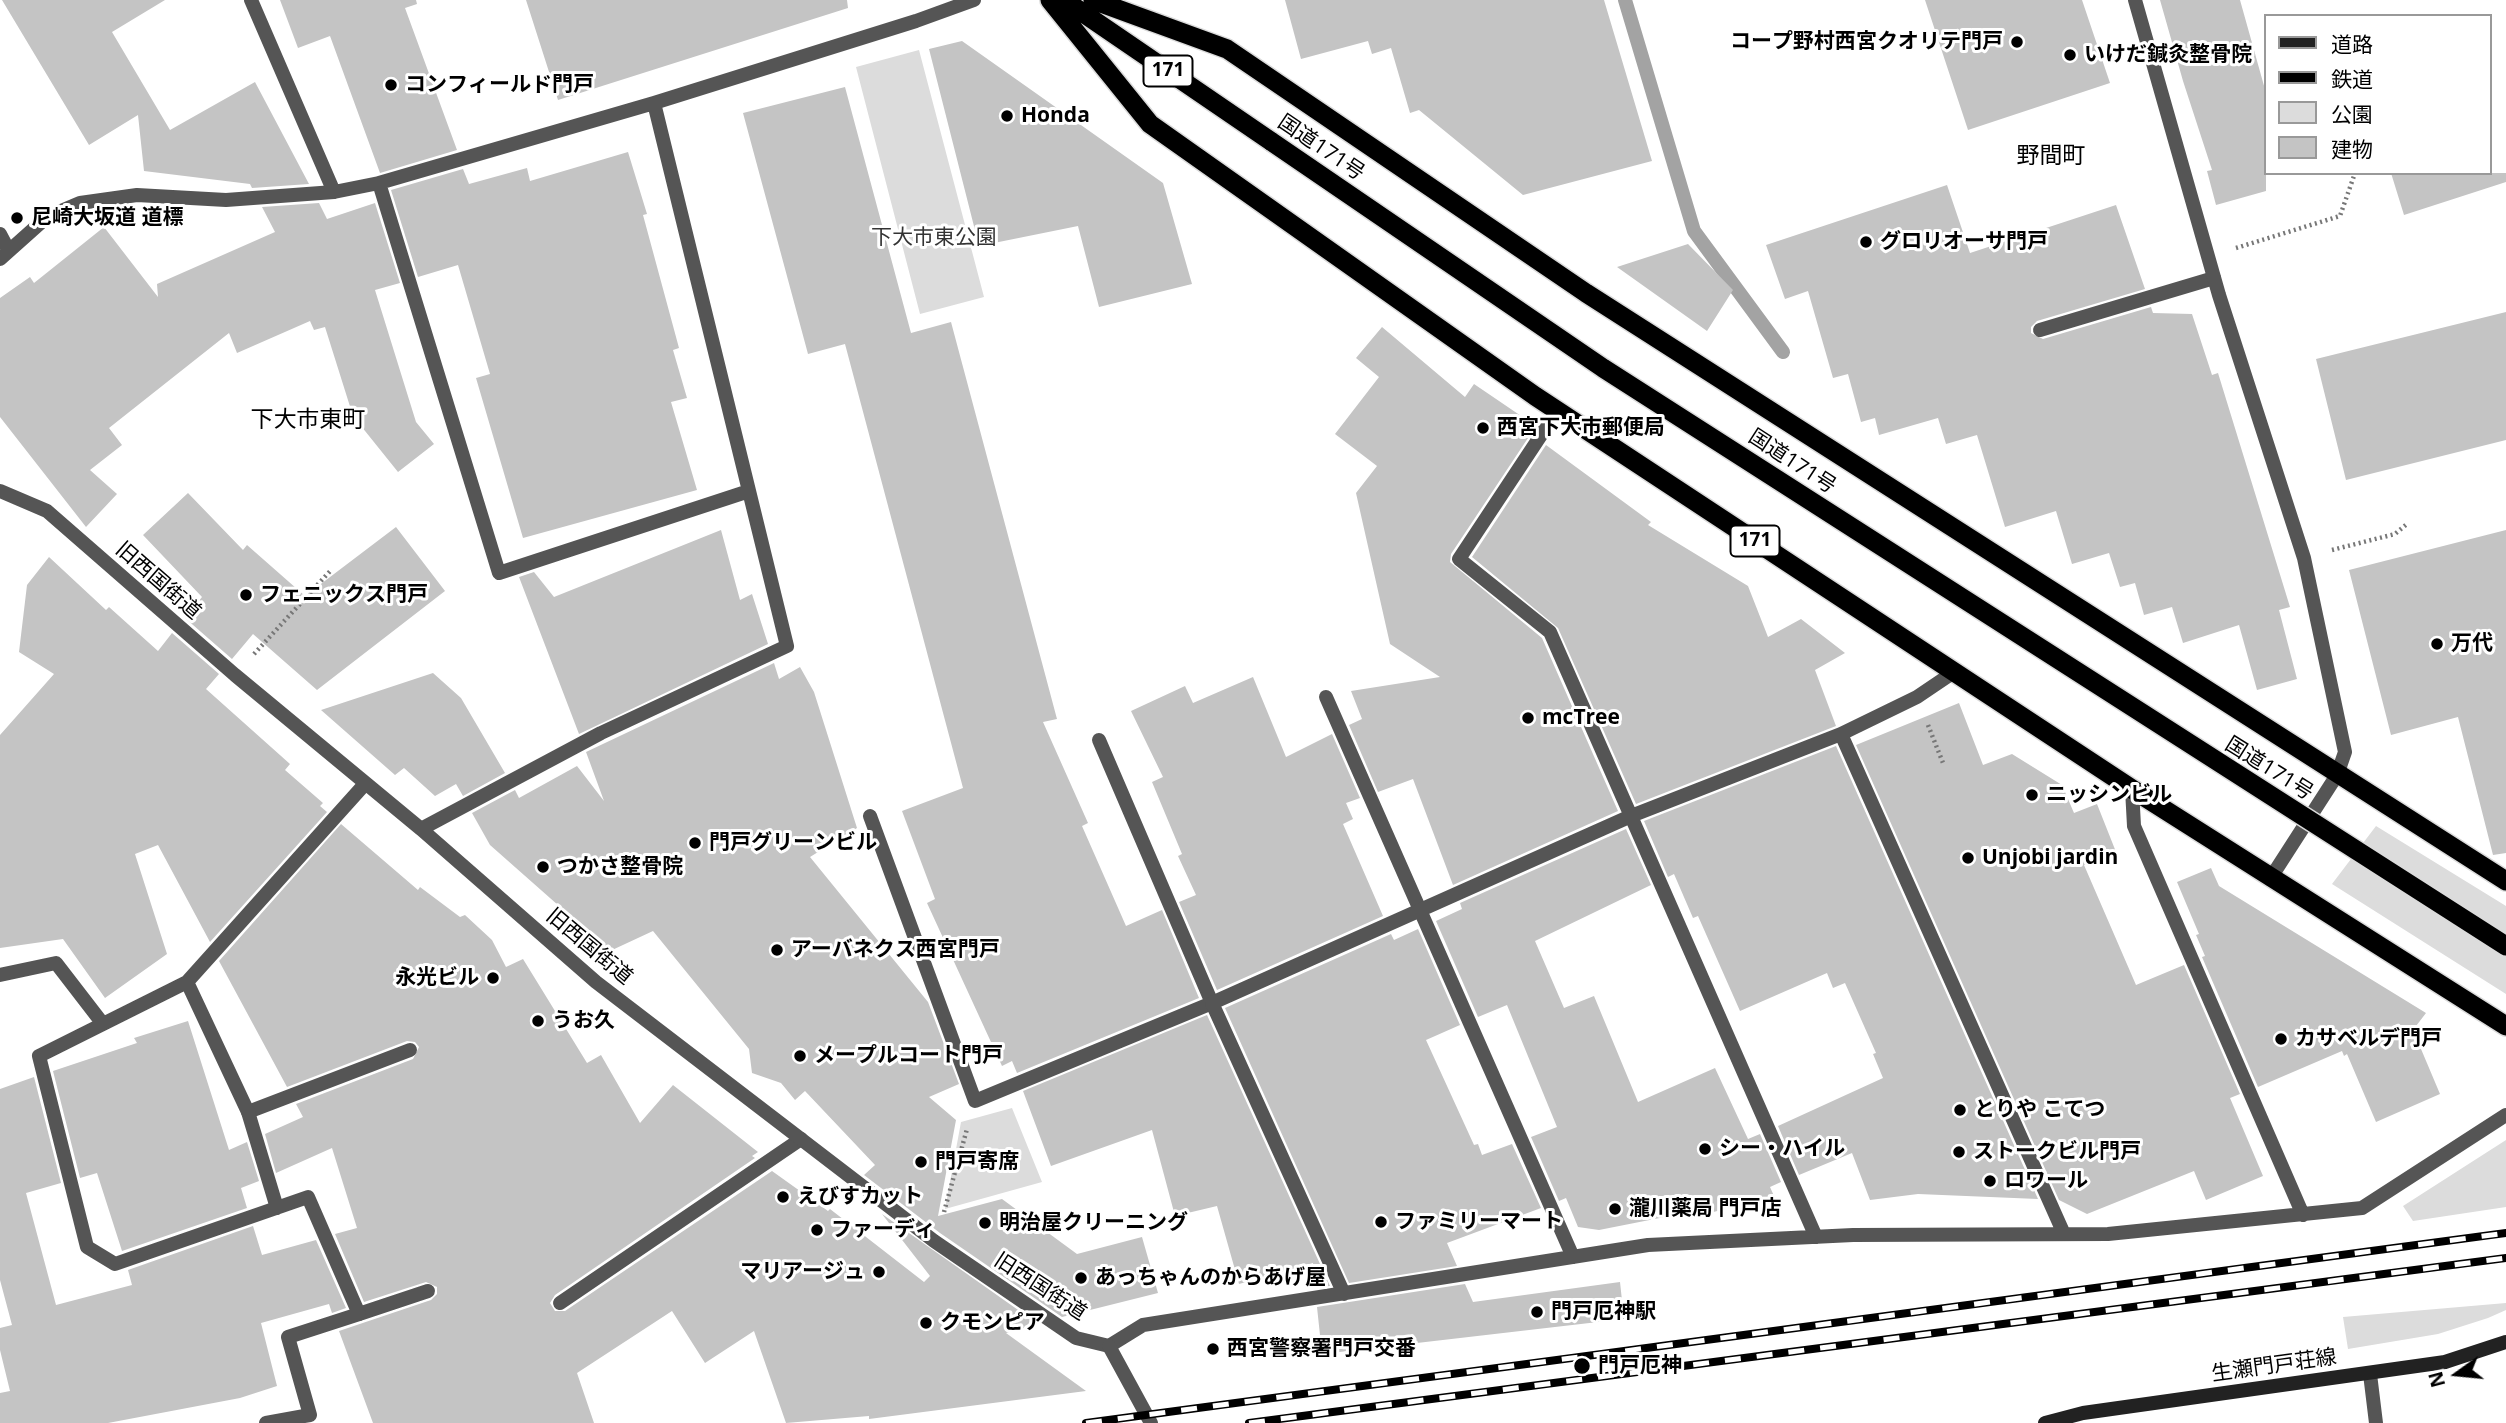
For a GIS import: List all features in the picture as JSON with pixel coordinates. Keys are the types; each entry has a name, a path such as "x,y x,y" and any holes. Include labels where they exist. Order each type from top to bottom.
{"highway":[{"name":"171","path":"1050,0 1150,124 1557,411 2270,879 2506,1026"},
{"name":"国道171号","path":"1064,0 1603,368 2506,946"},
{"name":"171","path":"1093,0 1227,49 1586,293 2506,881"}],"main road":[{"name":"生瀬門戸荘線","path":"2045,1423 2445,1362 2506,1342"}],"street":[{"path":"251,0 334,192"},
{"path":"0,234 5,255 47,217 80,203 136,195 226,200 334,192 379,183 654,103 902,26 974,0"},
{"path":"2135,0 2214,278 2304,558 2345,752 2337,775 2270,879"},
{"path":"421,829 601,733 787,646 654,103"},
{"path":"379,183 499,573 749,491"},
{"path":"2040,330 2214,278"},
{"path":"1557,411 1459,559 1550,632 1816,1237"},
{"name":"旧西国街道","path":"0,492 47,511 234,675 364,785 421,829 596,982 934,1241 1076,1338 1109,1346"},
{"path":"870,816 975,1101 1212,1003 1631,816 1841,734 1917,697 1954,672"},
{"path":"1326,697 1573,1257"},
{"path":"1841,734 2064,1234"},
{"path":"1099,740 1212,1003 1344,1294"},
{"path":"359,1314 308,1197 115,1264 87,1247 39,1056 187,982 364,785"},
{"path":"2132,789 2134,826 2303,1215"},
{"path":"0,975 56,963 103,1024"},
{"path":"187,982 248,1112 277,1208"},
{"path":"248,1112 410,1050"},
{"path":"1151,1423 1109,1346 1143,1325 1648,1245 1816,1237 2122,1233 2362,1208 2506,1115"},
{"path":"560,1304 801,1139"},
{"path":"266,1423 310,1415 288,1337 428,1291"},
{"path":"2370,1374 2376,1423"}],"path":[{"path":"2208,256 2340,216 2354,175"},
{"path":"2304,558 2395,534 2407,524"},
{"path":"234,675 332,569"},
{"path":"1917,697 1943,763"},
{"path":"934,1241 975,1101"}],"green space":[{"name":"下大市東公園","path":"919,50 984,297 920,314 856,67"},
{"path":"2376,826 2506,906 2506,994 2332,884"},
{"path":"1012,1108 1042,1182 945,1209 961,1122"},
{"path":"2506,1140 2506,1207 2413,1221 2403,1206"},
{"path":"2506,1303 2506,1310 2438,1334 2348,1349 2343,1317"}],"building":[{"path":"2,0 165,0 112,32 170,130 255,82 309,184 252,188 250,184 144,171 138,115 89,145"},
{"path":"280,0 416,0 417,4 405,8 457,150 380,173 330,36 298,48"},
{"path":"526,0 847,0 848,8 558,100"},
{"path":"1285,0 1604,0 1652,161 1523,195 1419,110 1410,113 1391,48 1372,54 1368,41 1301,59"},
{"name":"コープ野村西宮クオリテ門戸","path":"1925,0 2082,0 2110,83 1968,130"},
{"path":"2160,0 2240,0 2264,86 2266,191 2216,205 2207,171 2212,170"},
{"name":"Honda","path":"962,41 1163,183 1192,284 1099,307 1078,226 979,246 929,49"},
{"path":"845,87 911,333 951,322 1057,719 1043,722 1088,823 1082,826 1126,926 1162,910 1199,998 1017,1073 1012,1061 1002,1066 927,903 935,899 902,811 963,788 845,344 808,354 743,113"},
{"path":"628,152 647,214 643,215 679,348 673,350 687,398 671,402 697,490 523,538 476,378 490,374 458,265 418,277 391,190 463,169 469,184 527,168 530,181"},
{"path":"2506,173 2506,182 2404,215 2392,175"},
{"path":"1947,185 1970,253 2116,205 2145,289 2037,321 2031,327 2031,333 2043,339 2151,307 2153,313 2192,314 2212,375 2218,373 2290,607 2279,610 2297,679 2257,690 2239,625 2183,643 2172,607 2144,615 2135,583 2120,587 2109,553 2072,564 2056,511 2005,527 1977,435 1946,444 1938,418 1879,435 1875,418 1861,422 1848,374 1833,378 1808,291 1785,299 1766,245"},
{"path":"319,203 327,219 375,203 400,283 375,290 416,422 434,444 398,472 353,416 325,327 314,330 310,321 237,353 229,333 109,428 122,445 90,470 117,494 86,527 0,417 0,298 30,277 34,283 104,227 158,297 157,284 275,232 262,207"},
{"path":"1688,244 1733,290 1707,331 1617,267"},
{"path":"2506,312 2506,440 2346,480 2316,359"},
{"path":"1382,327 1465,397 1474,384 1527,420 1521,429 1530,435 1451,554 1450,562 1542,638 1618,811 1453,885 1413,779 1378,792 1349,725 1362,719 1351,691 1440,677 1390,644 1356,493 1377,466 1335,434 1379,377 1356,358"},
{"path":"1546,445 1651,522 1648,525 1748,586 1768,637 1801,619 1845,653 1815,670 1836,726 1636,804 1558,628 1472,557"},
{"path":"188,493 243,550 247,545 305,596 396,527 445,591 317,690 253,634 232,659 185,618 202,597 143,535"},
{"path":"721,530 740,600 752,594 768,644 579,734 519,577 534,572 554,597"},
{"name":"万代","path":"2506,530 2506,853 2493,855 2458,717 2391,735 2349,570"},
{"path":"49,557 106,610 109,607 158,651 172,633 219,674 206,689 290,764 285,770 323,803 320,806 327,812 210,942 158,845 135,854 167,954 105,998 63,939 0,948 0,735 54,674 19,652 27,585"},
{"path":"774,663 779,679 800,667 814,692 857,828 810,857 928,1002 959,1084 929,1097 956,1120 938,1216 1002,1199 1077,1254 1142,1237 1158,1293 1062,1317 940,1233 864,1175 875,1165 805,1091 795,1100 781,1083 752,1073 749,1049 653,931 610,951 490,845 472,813 515,790 519,798 577,766 604,801 586,752"},
{"path":"433,673 461,698 505,773 463,796 456,784 435,796 404,768 395,775 321,710"},
{"path":"1253,677 1286,757 1332,734 1360,798 1346,803 1353,819 1343,824 1383,916 1217,990 1179,902 1196,895 1178,856 1182,854 1152,782 1163,777 1131,711 1185,686 1193,703"},
{"path":"1959,703 1983,765 2012,754 2062,785 2074,813 2097,804 2116,852 2084,865 2136,985 2184,965 2240,1094 2230,1098 2263,1176 2206,1200 2194,1171 2087,1214 2059,1200 1856,745"},
{"path":"1836,746 2038,1199 1918,1194 1870,1200 1852,1153 1799,1175 1778,1126 1883,1078 1873,1054 1876,1053 1845,983 1833,988 1827,973 1740,1011 1698,916 1693,918 1674,874 1668,877 1644,821"},
{"path":"341,824 418,890 420,887 460,917 465,915 492,940 506,967 523,959 587,1063 601,1055 640,1123 673,1085 758,1152 752,1156 755,1158 555,1295 550,1303 555,1311 565,1311 772,1171 828,1211 830,1209 924,1282 930,1276 882,1214 1038,1324 1006,1333 1086,1391 869,1419 869,1416 786,1423 754,1331 705,1363 672,1311 577,1373 594,1423 373,1423 339,1331 431,1300 437,1294 437,1287 426,1282 364,1302 335,1234 357,1228 332,1148 276,1173 265,1134 303,1117 296,1104 413,1059 419,1047 415,1042 407,1041 287,1087 219,961"},
{"path":"1626,829 1651,885 1535,941 1564,1008 1594,996 1638,1102 1715,1068 1748,1139 1760,1134 1781,1182 1770,1187 1774,1196 1687,1219 1685,1213 1599,1230 1578,1227 1566,1198 1559,1201 1531,1137 1557,1127 1507,1005 1478,1017 1436,921 1462,909 1460,903"},
{"path":"2211,868 2219,886 2426,1013 2413,1030 2440,1094 2376,1122 2347,1054 2344,1056 2342,1051 2258,1087 2202,957 2205,956 2196,935 2199,934 2177,882"},
{"path":"1418,929 1460,1025 1426,1040 1474,1145 1478,1144 1482,1155 1512,1144 1541,1208 1447,1243 1457,1266 1349,1283 1225,1008 1391,934 1394,940"},
{"path":"1207,1015 1330,1286 1315,1288 1313,1263 1239,1284 1217,1206 1175,1216 1152,1130 1051,1166 1023,1091"},
{"path":"188,1021 229,1150 247,1142 259,1181 241,1188 247,1208 122,1251 97,1173 80,1178 53,1071 137,1043 134,1038"},
{"path":"34,1077 61,1183 26,1193 56,1305 132,1285 128,1270 253,1226 262,1255 316,1240 346,1308 332,1313 329,1304 261,1323 277,1386 240,1398 108,1423 0,1423 0,1393 10,1391 0,1350 0,1328 12,1325 0,1280 0,1089"},
{"path":"1620,1282 1624,1319 1322,1354 1317,1307 1465,1284 1473,1302"}],"waterway":[{"path":"1625,0 1694,231 1783,352"}],"railway":[{"path":"1086,1423 2506,1233"},
{"path":"1249,1423 2506,1258"}],"place":[{"name":"コープ野村西宮クオリテ門戸","path":"2017,42"},
{"name":"いけだ鍼灸整骨院","path":"2070,55"},
{"name":"コンフィールド門戸","path":"391,85"},
{"name":"Honda","path":"1007,116"},
{"name":"尼崎大坂道 道標","path":"17,218"},
{"name":"グロリオーサ門戸","path":"1866,242"},
{"name":"西宮下大市郵便局","path":"1483,428"},
{"name":"フェニックス門戸","path":"246,595"},
{"name":"万代","path":"2437,644"},
{"name":"mcTree","path":"1528,718"},
{"name":"ニッシンビル","path":"2032,795"},
{"name":"門戸グリーンビル","path":"695,843"},
{"name":"Unjobi jardin","path":"1968,858"},
{"name":"つかさ整骨院","path":"543,867"},
{"name":"アーバネクス西宮門戸","path":"777,950"},
{"name":"永光ビル","path":"493,978"},
{"name":"うお久","path":"538,1021"},
{"name":"カサベルデ門戸","path":"2281,1039"},
{"name":"メープルコート門戸","path":"800,1056"},
{"name":"とりや こてつ","path":"1960,1110"},
{"name":"シー・ハイル","path":"1705,1149"},
{"name":"ストークビル門戸","path":"1959,1152"},
{"name":"門戸寄席","path":"921,1162"},
{"name":"ロワール","path":"1990,1181"},
{"name":"えびすカット","path":"783,1197"},
{"name":"瀧川薬局 門戸店","path":"1615,1209"},
{"name":"ファミリーマート","path":"1381,1222"},
{"name":"明治屋クリーニング","path":"985,1223"},
{"name":"ファーディ","path":"817,1230"},
{"name":"マリアージュ","path":"879,1272"},
{"name":"あっちゃんのからあげ屋","path":"1081,1278"},
{"name":"門戸厄神駅","path":"1537,1312"},
{"name":"クモンピア","path":"926,1323"},
{"name":"西宮警察署門戸交番","path":"1213,1349"},
{"name":"門戸厄神","path":"1582,1366"}],"district":[{"name":"野間町","path":"2051,156"},
{"name":"下大市東町","path":"308,420"}]}
